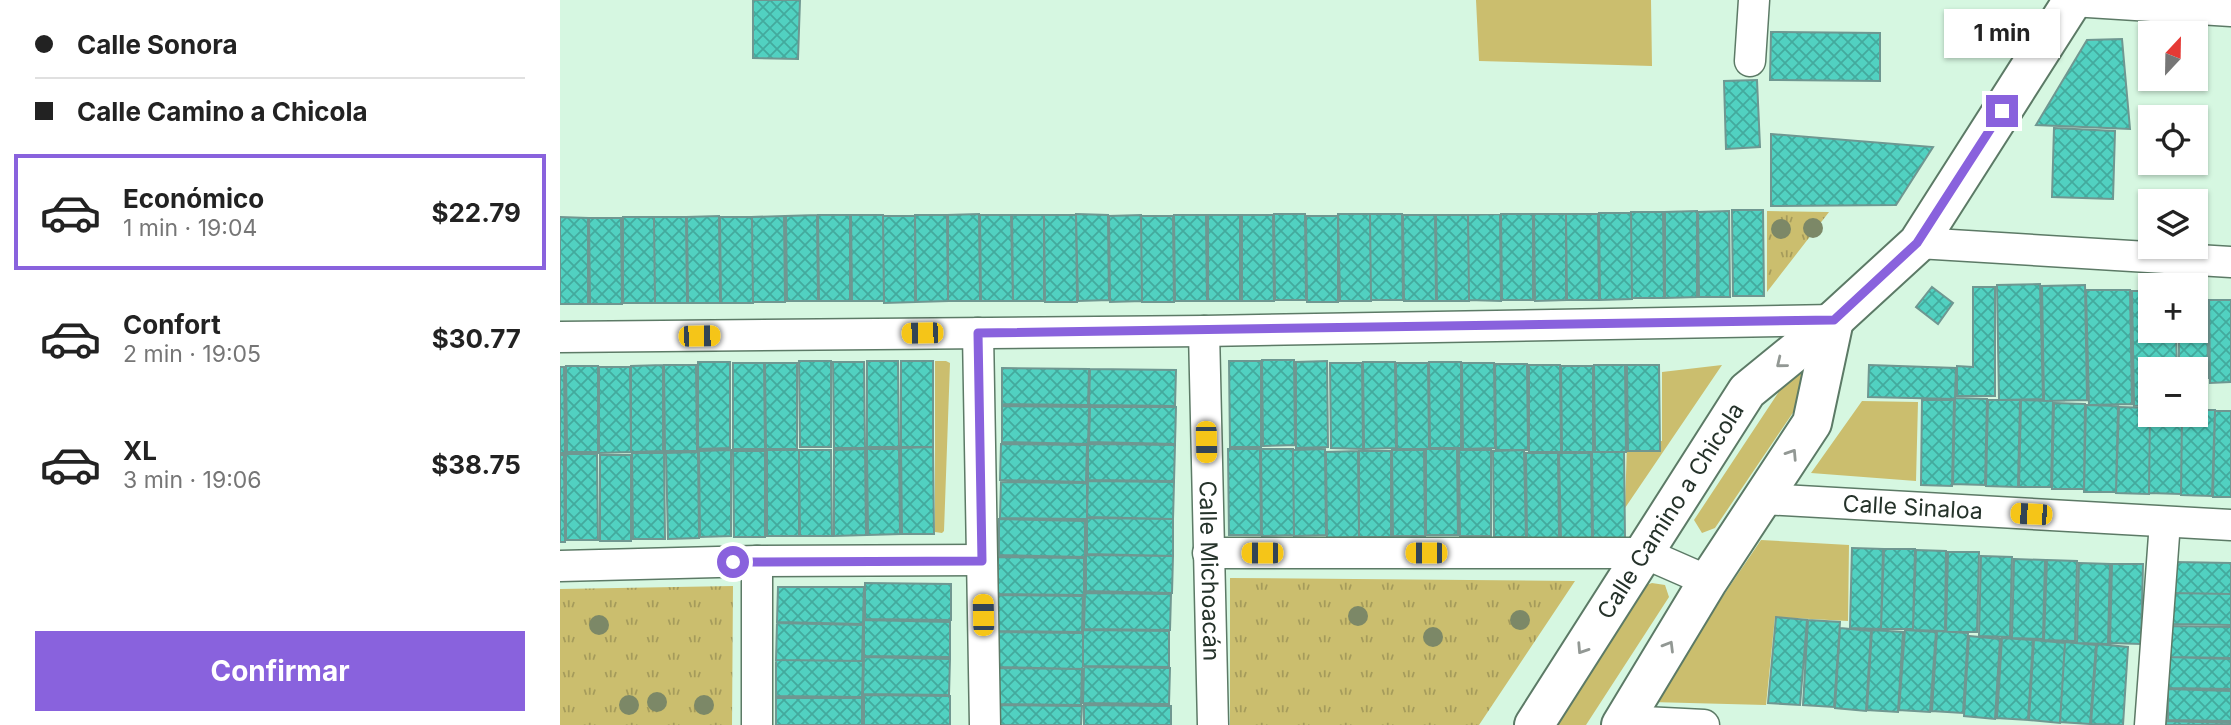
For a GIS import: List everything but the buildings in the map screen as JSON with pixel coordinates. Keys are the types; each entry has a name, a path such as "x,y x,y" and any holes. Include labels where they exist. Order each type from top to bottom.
{"street":[{"path":"1750,61 1754,0"},
{"path":"2073,0 2231,11"},
{"name":"Calle Camino a Chicola","path":"1534,725 1746,391 1834,320 1917,243 2073,0"},
{"path":"1917,243 2231,262"},
{"path":"560,337 1204,331 1834,320 1812,423 1708,580 1623,723 1704,725"},
{"name":"Calle Michoacán","path":"1204,331 1213,725"},
{"path":"978,333 985,725"},
{"name":"Calle Sinaloa","path":"1763,499 2231,525"},
{"path":"2150,725 2165,522"},
{"path":"1208,553 1644,553 1708,580"},
{"path":"560,566 757,561 982,561"},
{"path":"757,561 757,725"}],"green space":[{"path":"1476,0 1651,0 1652,66 1479,61"},
{"path":"1767,211 1829,212 1767,292"},
{"path":"935,361 950,363 942,533 935,532"},
{"path":"1722,365 1625,508 1627,443 1662,441 1662,372"},
{"path":"1800,371 1807,376 1811,386 1715,528 1702,533 1694,520 1788,378"},
{"path":"1862,401 1918,402 1916,481 1811,473"},
{"path":"1761,540 1849,545 1848,621 1775,617 1766,705 1651,702"},
{"path":"1230,578 1575,581 1479,725 1230,725"},
{"path":"1652,583 1665,585 1669,597 1586,725 1551,725 1638,588"},
{"path":"733,586 732,725 560,725 560,589"}],"route":[{"path":"733,562 982,561 978,333 1834,320 1917,243 2002,111"}]}
